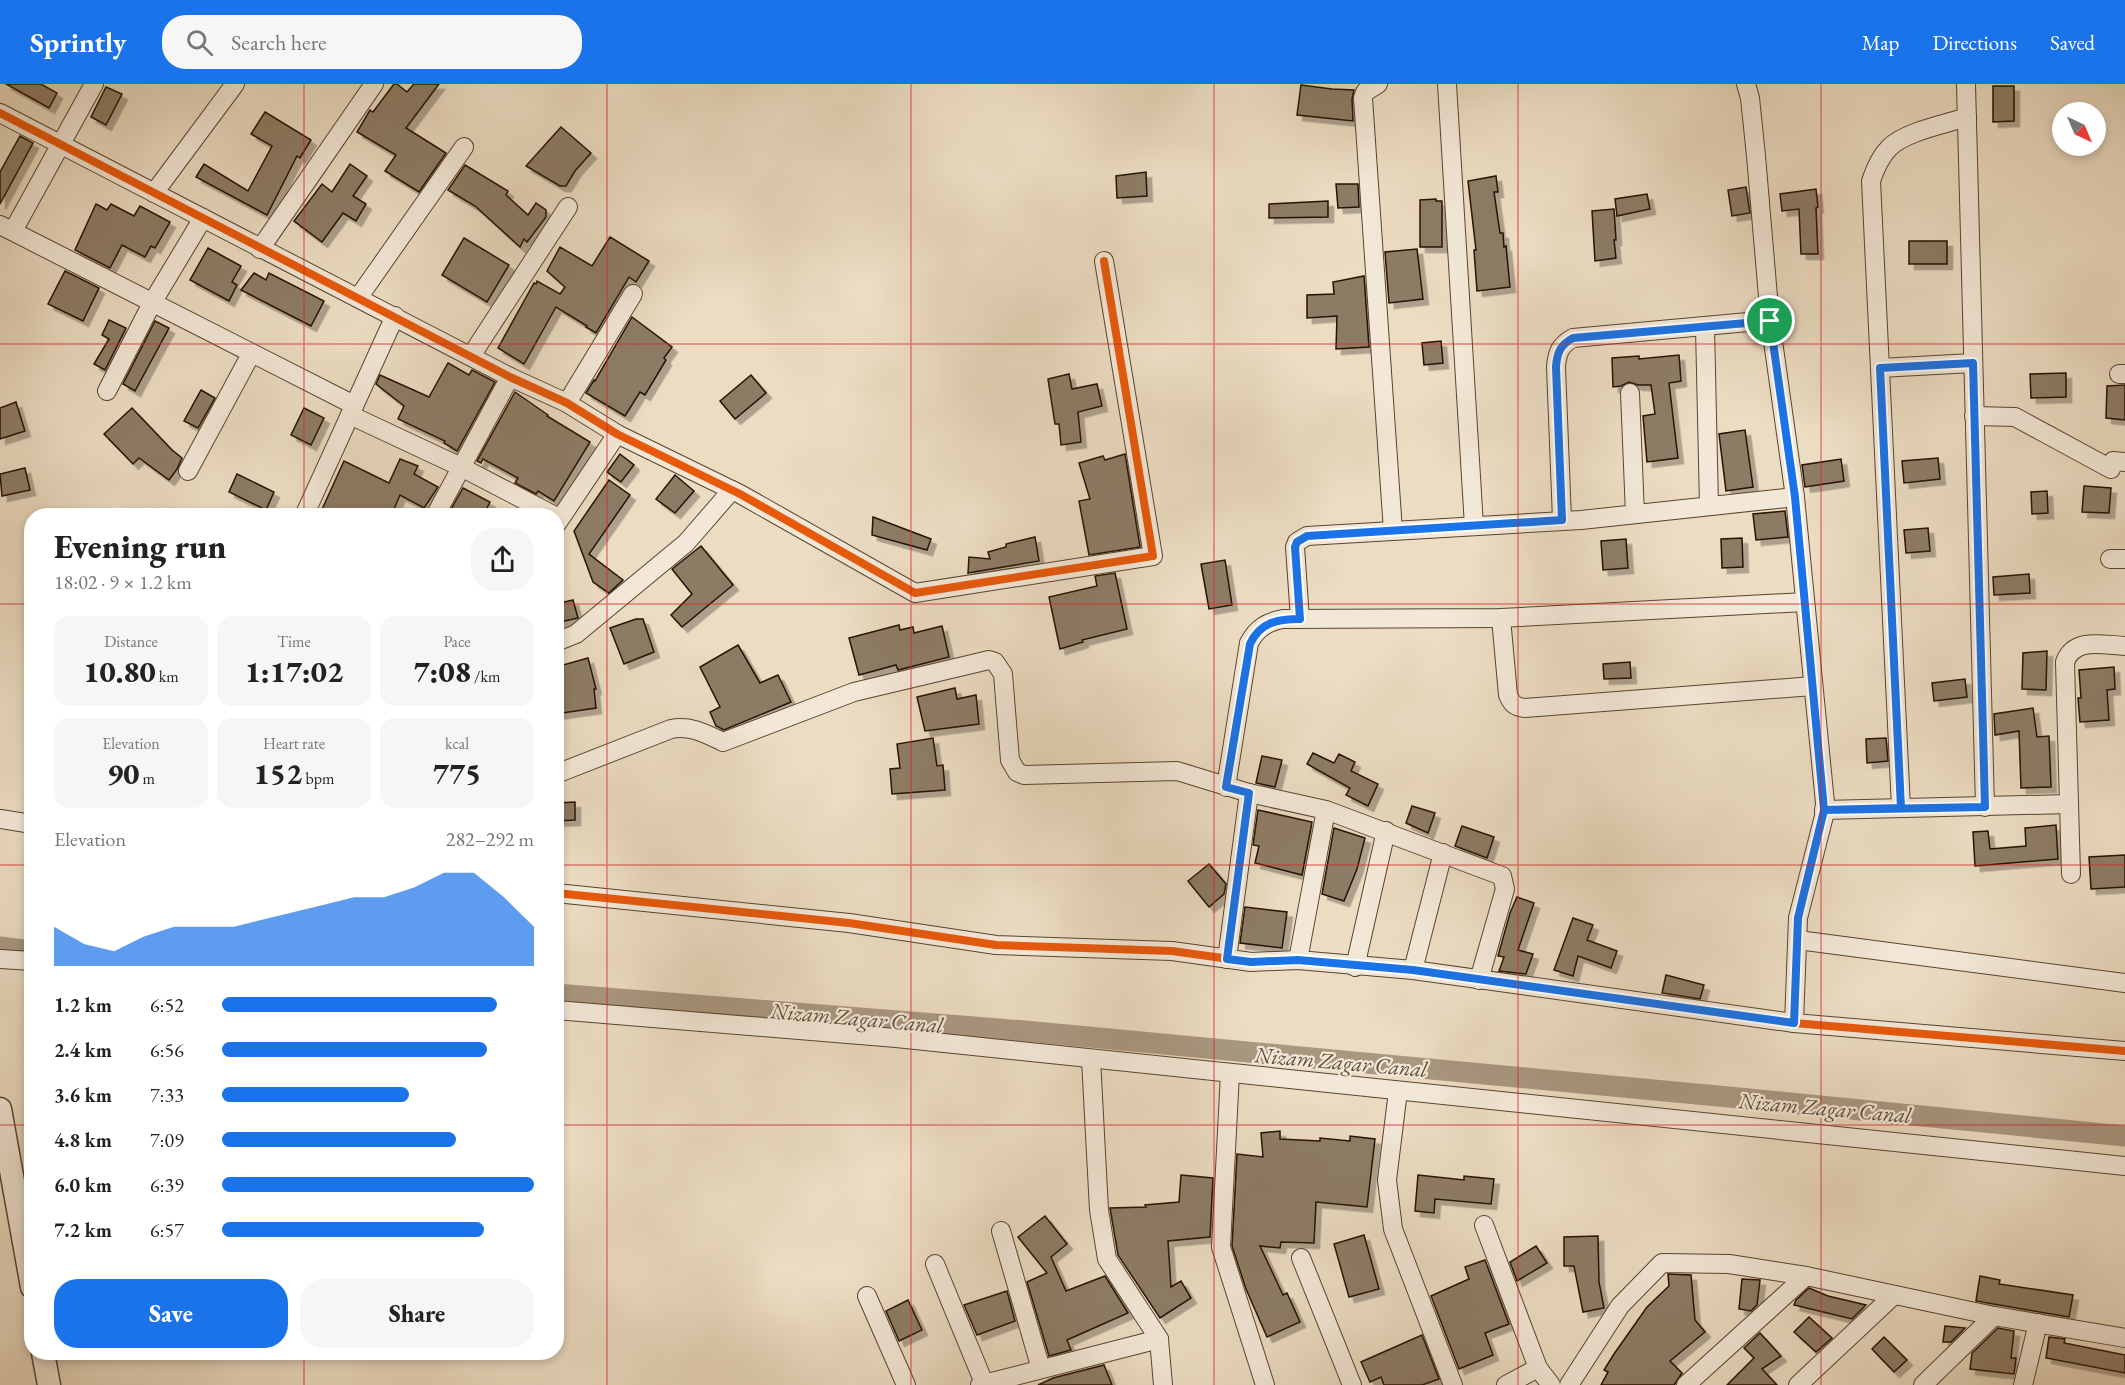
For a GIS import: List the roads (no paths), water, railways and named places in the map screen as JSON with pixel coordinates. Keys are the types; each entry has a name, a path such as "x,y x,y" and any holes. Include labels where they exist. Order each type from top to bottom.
{"street":[{"path":"94,84 60,144 6,228 251,354 537,508"},
{"path":"154,193 235,84"},
{"path":"260,249 374,84"},
{"path":"1377,84 1365,92 1363,98 1392,531"},
{"path":"1447,84 1474,526"},
{"path":"1746,84 1750,98 1756,156 1770,321 1795,497 1824,810 1800,910 1794,1023"},
{"path":"1966,84 1985,807"},
{"path":"0,113 260,249 510,376 567,402 617,434 732,490 915,593 1153,556 1104,261"},
{"path":"1901,808 1871,181 1878,163 1889,147 1902,138 1967,117"},
{"path":"358,298 464,147"},
{"path":"471,356 568,207"},
{"path":"107,391 152,303 203,218"},
{"path":"567,402 633,294"},
{"path":"308,508 395,316"},
{"path":"1562,520 1556,367 1561,348 1573,338 1770,321"},
{"path":"1705,327 1709,506"},
{"path":"188,471 251,354"},
{"path":"1880,368 1973,363"},
{"path":"439,508 510,376"},
{"path":"1630,393 1635,514"},
{"path":"1974,416 2015,417 2116,464"},
{"path":"564,509 617,434"},
{"path":"564,639 576,634 686,543 732,490"},
{"path":"1300,619 1295,547 1297,542 1307,536 1562,520 1795,497"},
{"path":"1226,787 1250,644 1254,633 1264,625 1284,619 1501,618 1805,602"},
{"path":"1501,618 1508,695 1512,703 1518,707 1813,686"},
{"path":"2071,874 2065,662 2068,654 2074,648 2084,644 2125,646"},
{"path":"564,771 678,727 699,730 723,742 854,692 989,660 995,662 1003,674 1010,760 1017,772 1024,775 1178,771 1226,787 1326,810 1502,876 1505,889 1479,980"},
{"path":"1227,959 1249,793"},
{"path":"1824,810 2069,804"},
{"path":"1298,960 1326,810"},
{"path":"0,819 24,823"},
{"path":"1355,966 1386,831"},
{"path":"1413,970 1443,853"},
{"path":"564,894 849,923 996,945 1172,951 1251,962 1298,960 1413,970 1794,1023 2125,1051"},
{"path":"1798,940 2125,983"},
{"path":"0,959 24,960"},
{"path":"564,1011 896,1038 2125,1166"},
{"path":"1091,1059 1099,1210 1107,1259 1158,1339 1163,1385"},
{"path":"1230,1073 1221,1247 1265,1385"},
{"path":"1398,1091 1387,1180 1393,1229 1454,1385"},
{"path":"0,1109 24,1242"},
{"path":"1484,1225 1538,1368 1551,1385"},
{"path":"1002,1231 1041,1369"},
{"path":"1301,1258 1352,1385"},
{"path":"1569,1385 1620,1306 1662,1263 1729,1264 1806,1276 1994,1316 2125,1338"},
{"path":"935,1264 982,1384 1158,1339"},
{"path":"1686,1385 1806,1276"},
{"path":"1798,1385 1894,1295"},
{"path":"867,1296 906,1385"},
{"path":"1923,1385 1994,1316"},
{"path":"2023,1385 2038,1323"},
{"path":"44,1360 49,1385"},
{"path":"1506,1385 1538,1368"}],"waterway":[{"name":"Nizam Zagar Canal","path":"0,947 24,950"},
{"name":"Nizam Zagar Canal","path":"564,995 1025,1031 2125,1136"}]}
